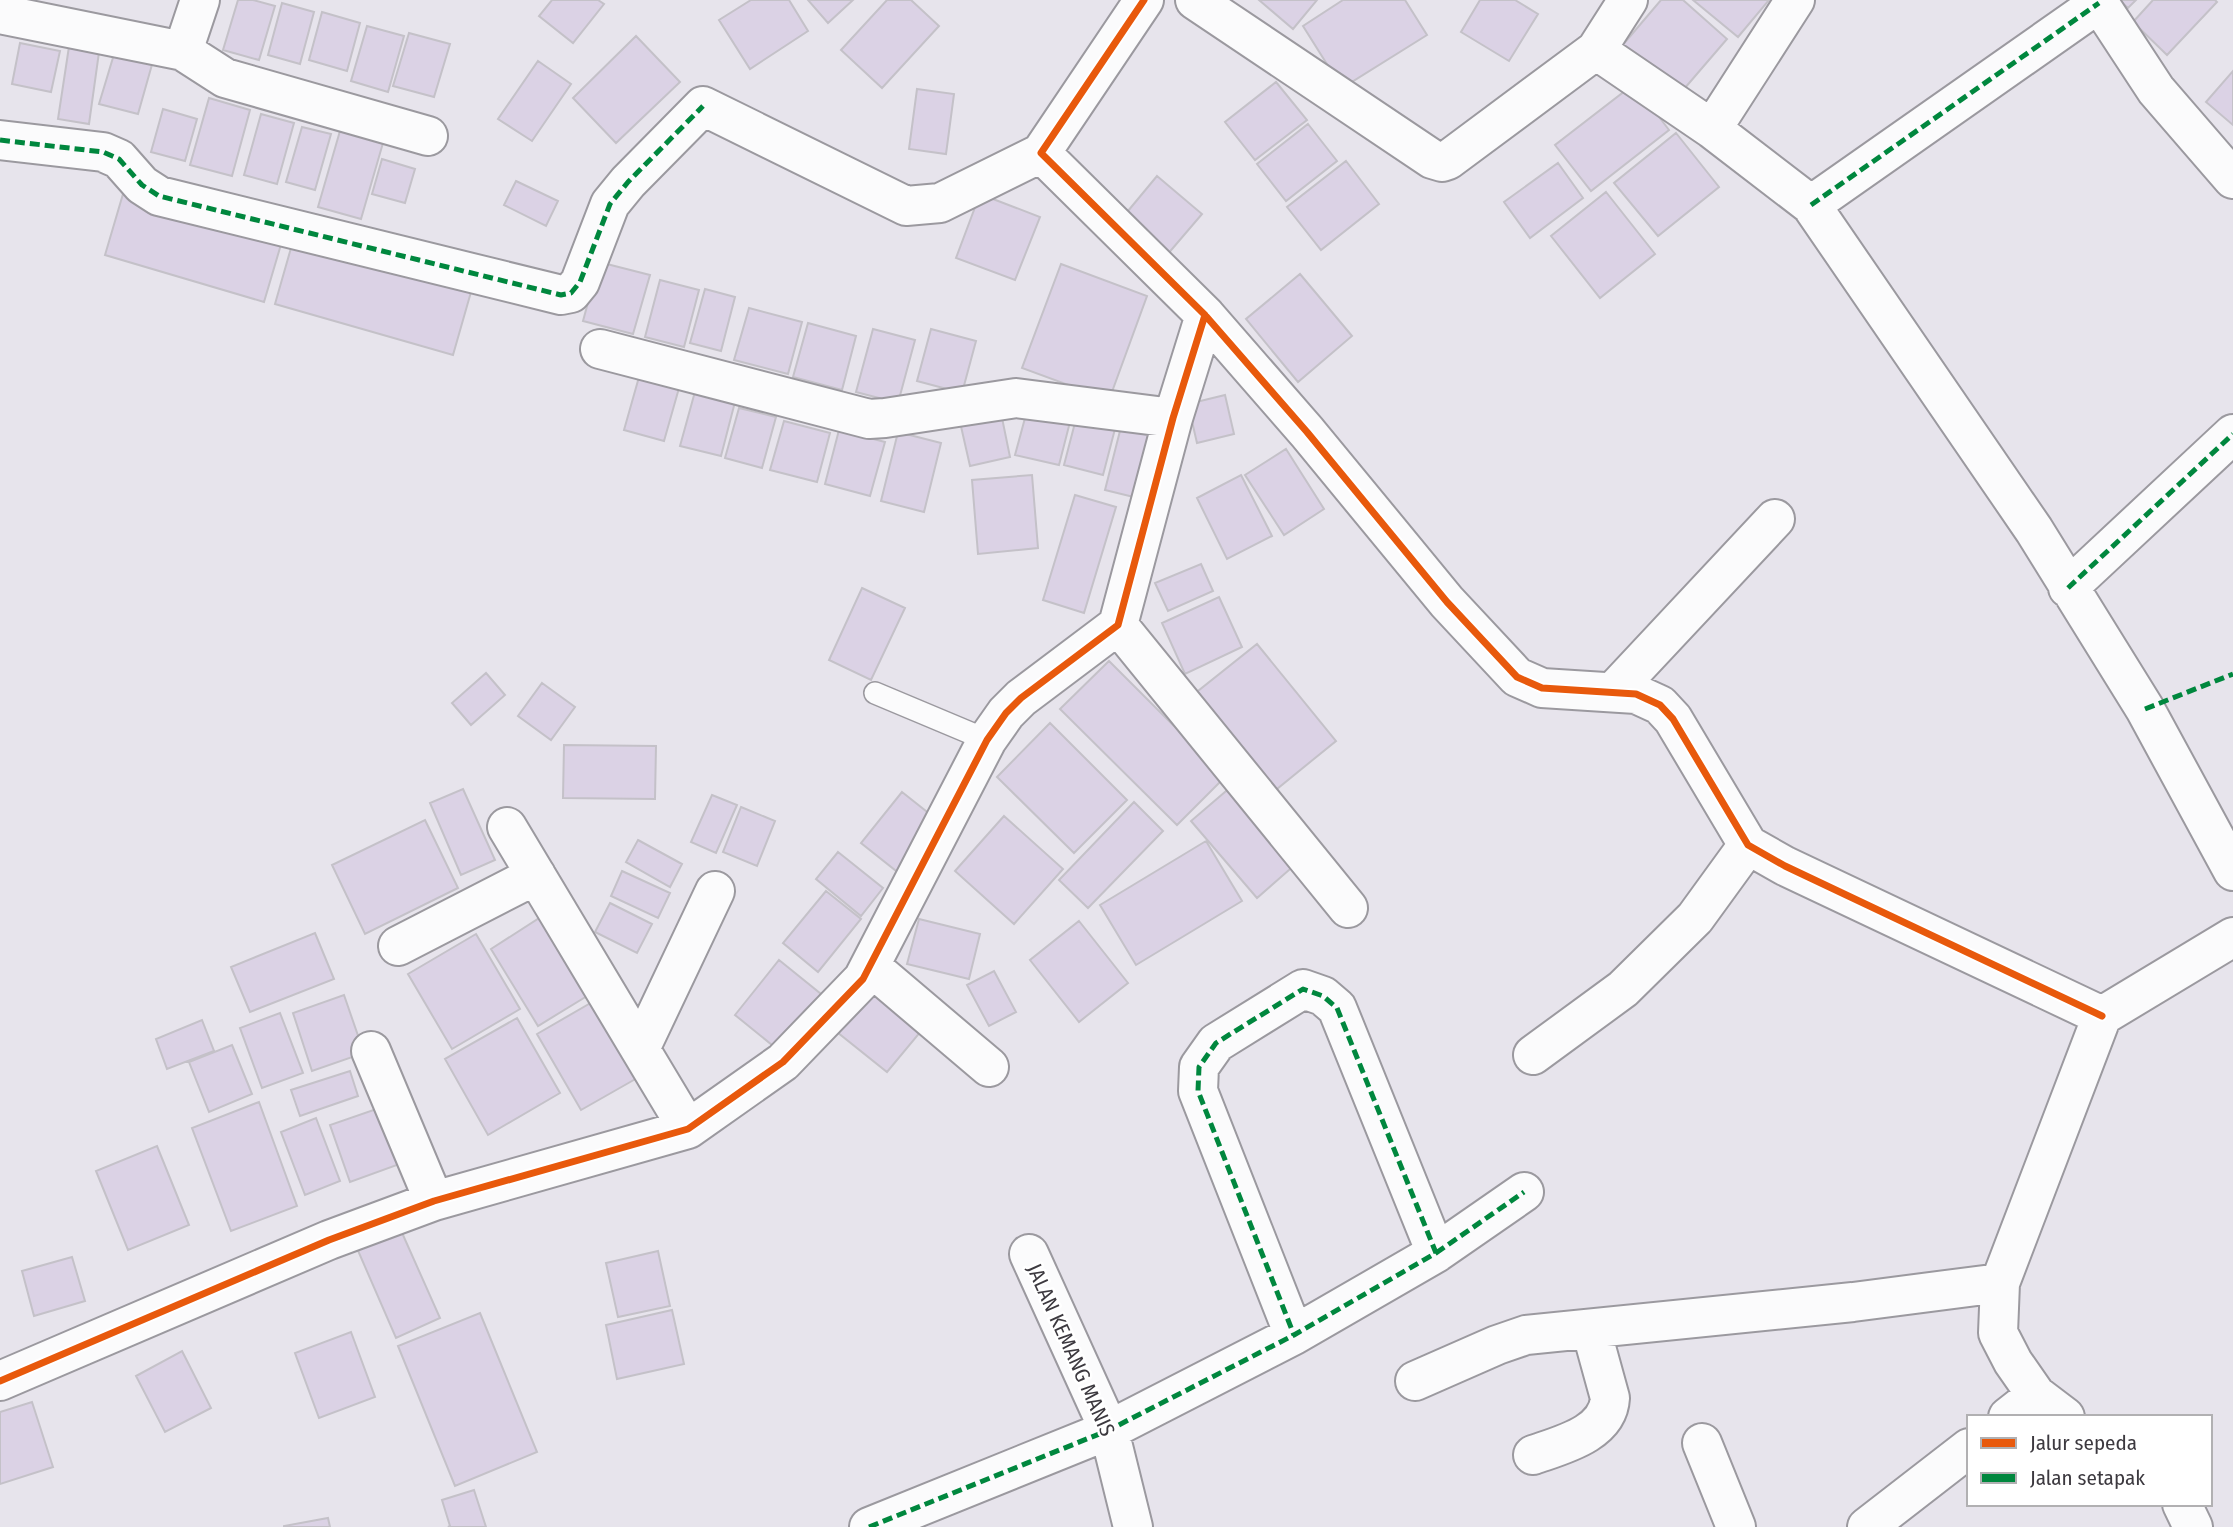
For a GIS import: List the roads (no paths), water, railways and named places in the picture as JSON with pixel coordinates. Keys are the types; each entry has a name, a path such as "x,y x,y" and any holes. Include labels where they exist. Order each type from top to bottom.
{"street":[{"path":"183,51 200,0"},
{"path":"0,140 103,152 119,159 142,185 159,196 561,295 571,293 580,282 610,204 628,181 703,106 906,206 940,203 1041,153 1144,0"},
{"path":"1195,0 1432,159 1442,162 1596,50 1628,0"},
{"path":"1712,129 1795,0"},
{"path":"1811,205 2098,2 2156,90 2233,178"},
{"path":"0,13 183,51 225,78 428,136"},
{"path":"1596,50 1712,129 1811,205 2034,530 2145,709 2233,871"},
{"path":"1041,153 1205,314 1307,432 1447,602 1517,677 1542,688 1636,694 1660,705 1674,719 1748,845 1785,866 2102,1016"},
{"path":"0,1381 329,1240 434,1201 688,1129 783,1062 863,979 987,740 1006,713 1021,698 1118,625 1173,418 1205,314"},
{"path":"600,349 869,419 1016,398 1173,418"},
{"path":"2068,588 2233,434"},
{"path":"1613,692 1775,519"},
{"path":"1118,625 1348,908"},
{"path":"508,827 688,1129"},
{"path":"1533,1055 1632,980 1695,918 1748,845"},
{"path":"398,946 536,875"},
{"path":"640,1049 715,891"},
{"path":"2036,1410 1998,1333 2000,1283 2102,1016 2233,937"},
{"path":"870,966 989,1067"},
{"path":"1294,1335 1198,1091 1199,1067 1216,1043 1303,989 1323,996 1337,1008 1436,1253"},
{"path":"371,1051 434,1201"},
{"path":"869,1527 1109,1430 1294,1335 1436,1253 1524,1192"},
{"name":"JALAN KEMANG MANIS","path":"1029,1254 1109,1430 1133,1527"},
{"path":"1415,1381 1526,1335 1853,1302 2000,1283"},
{"path":"1533,1455 1575,1440 1603,1420 1609,1410 1610,1398 1591,1329"},
{"path":"1702,1444 1736,1527"},
{"path":"1867,1527 1967,1450"},
{"path":"2183,1506 2193,1527"}],"lane":[{"path":"875,693 987,740"}]}
